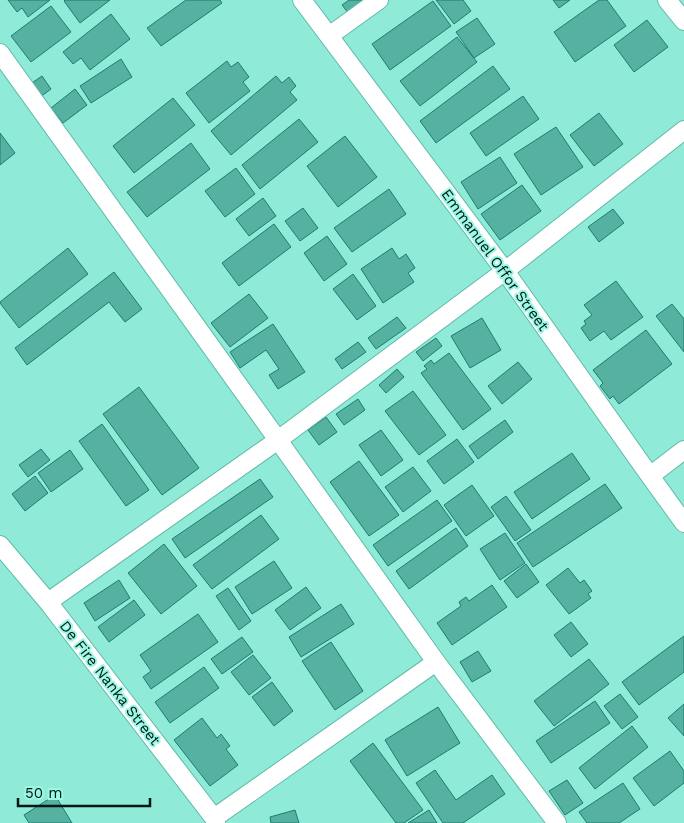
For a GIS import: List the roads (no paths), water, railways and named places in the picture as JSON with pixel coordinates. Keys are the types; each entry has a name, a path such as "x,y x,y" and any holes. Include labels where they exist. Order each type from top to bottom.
{"street":[{"name":"Emmanuel Offor Street","path":"302,0 505,270 684,523"},
{"path":"329,36 379,0"},
{"path":"667,0 684,22"},
{"path":"0,53 436,662 556,823"},
{"path":"48,602 278,440 505,270 684,130"},
{"path":"650,476 684,450"},
{"name":"De Fire Nanka Street","path":"0,545 48,602 215,821"},
{"path":"215,821 436,662"}]}
